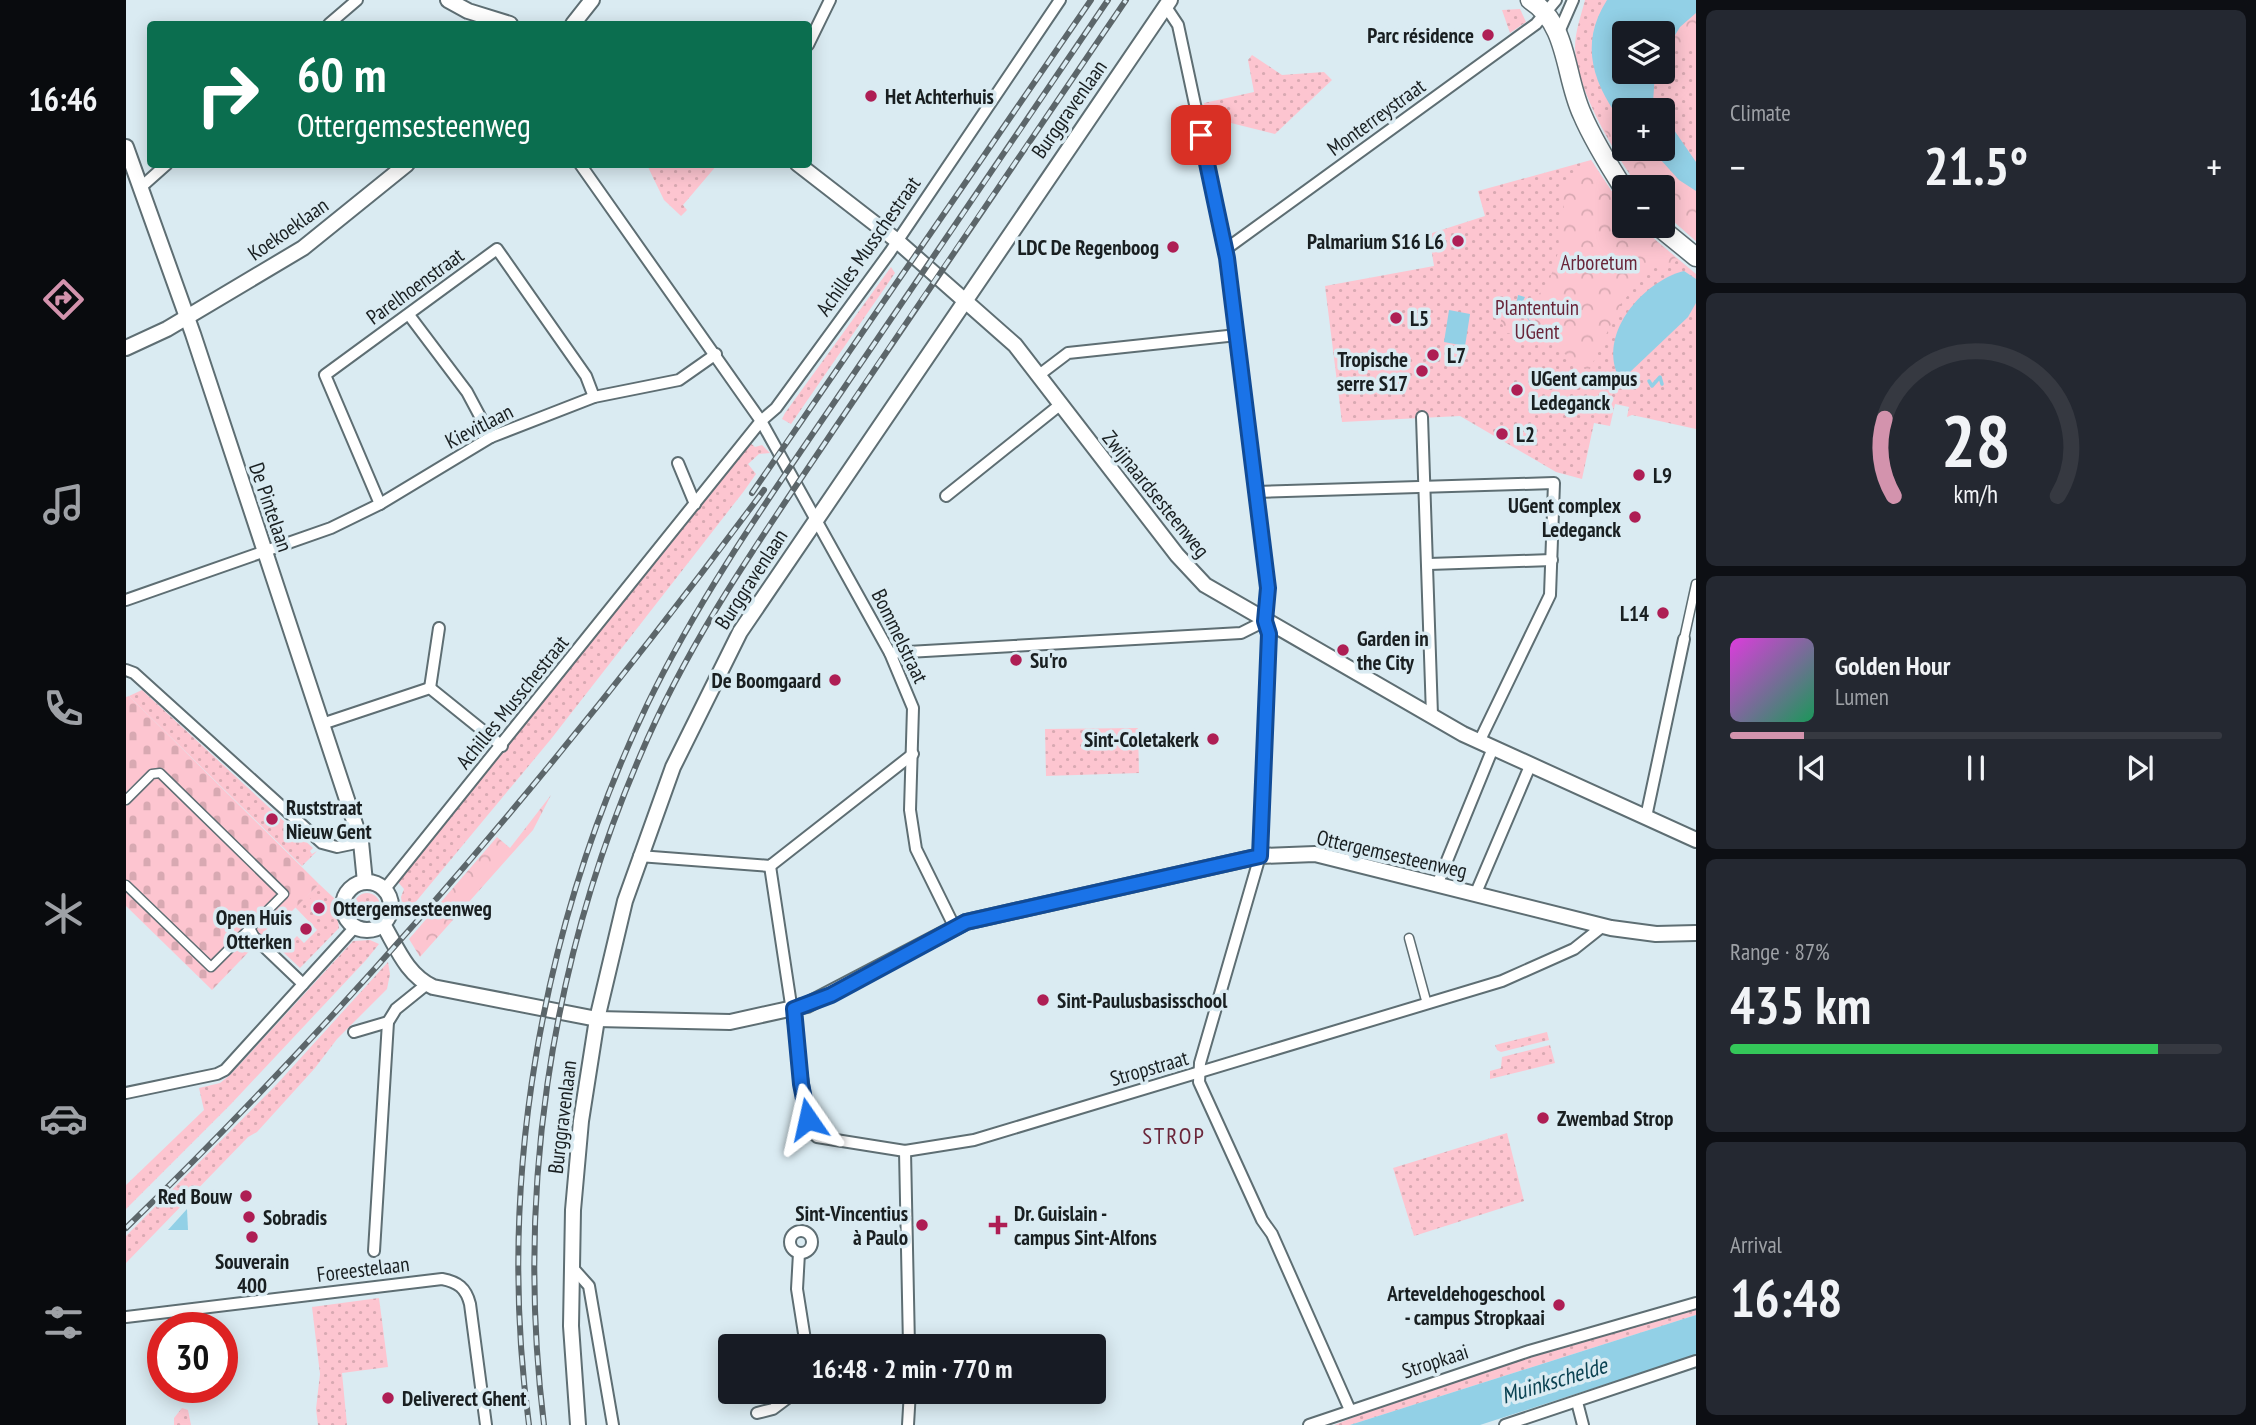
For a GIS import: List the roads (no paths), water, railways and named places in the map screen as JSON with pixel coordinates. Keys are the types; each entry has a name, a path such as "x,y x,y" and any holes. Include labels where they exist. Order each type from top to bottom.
{"main road":[{"path":"1530,0 1551,7 1568,76 1581,113 1617,175"},
{"path":"1673,238 1696,257"}],"street":[{"path":"332,21 357,0"},
{"path":"448,0 468,11 500,21"},
{"path":"575,21 592,0"},
{"path":"812,38 830,0"},
{"name":"Achilles Musschestraat","path":"384,890 761,421 776,408 896,240 1060,0"},
{"path":"1559,32 1573,0"},
{"path":"1168,3 1178,25 1226,249 1268,588 1265,621 1269,634 1260,856 1199,1073 1205,1095 1262,1220 1272,1234 1350,1410"},
{"name":"Burggravenlaan","path":"578,1425 571,1326 576,1166 597,1019 639,856 673,766 713,681 740,632 815,518 1168,3"},
{"name":"Monterreystraat","path":"1226,249 1536,24 1551,7"},
{"name":"De Pintelaan","path":"126,147 186,317 361,842 365,882"},
{"path":"140,188 162,168"},
{"name":"Koekoeklaan","path":"126,348 186,317 303,248 402,168"},
{"name":"Bommelstraat","path":"583,168 761,421 890,653 914,708 910,810 916,849 954,926"},
{"name":"Zwijnaardsesteenweg","path":"803,168 896,240 1015,345 1188,570 1214,592 1486,745 1696,840"},
{"name":"Parelhoenstraat","path":"380,504 326,375 497,249 586,376 594,397"},
{"path":"409,315 467,392 491,437"},
{"path":"1039,375 1069,352 1237,335"},
{"name":"Kievitlaan","path":"126,600 331,528 380,504 491,437 594,397 679,380 716,354"},
{"path":"946,496 1061,404"},
{"path":"1422,417 1432,715"},
{"path":"678,463 695,504"},
{"path":"1256,492 1554,483 1550,595 1486,745 1437,885"},
{"path":"1429,564 1552,560"},
{"path":"1646,817 1696,584"},
{"path":"890,653 1241,633 1265,621"},
{"path":"430,688 439,628"},
{"path":"126,670 134,673 323,843 337,847 361,842"},
{"path":"430,688 502,746"},
{"path":"321,724 430,688"},
{"path":"639,856 770,866 913,754"},
{"path":"1475,895 1530,766"},
{"path":"126,800 152,775 160,773 284,894 253,934 211,967 126,885"},
{"name":"Ottergemsesteenweg","path":"383,924 404,963 427,984 446,991 597,1019 730,1022 794,1009 831,995 954,926 1260,856 1315,854 1603,926 1656,934 1696,933"},
{"path":"770,866 794,1009"},
{"path":"365,882 384,890 391,906 383,924 369,930 355,926 344,912 344,901 354,886 365,882"},
{"path":"126,1093 225,1070 355,926"},
{"name":"Stropstraat","path":"794,1009 801,1084 811,1133 817,1137 905,1151 974,1140 1502,981 1574,949 1603,926"},
{"path":"253,934 303,984"},
{"path":"1409,938 1427,1004"},
{"path":"374,1251 388,1022 396,1009 427,984"},
{"path":"354,1032 388,1022"},
{"path":"905,1151 909,1334"},
{"path":"799,1253 797,1289 804,1334"},
{"path":"572,1267 589,1286 613,1425"},
{"name":"Foreestelaan","path":"126,1317 442,1279 453,1281 462,1287 470,1304 486,1425"},
{"name":"Stropkaai","path":"1309,1425 1529,1351 1696,1303"},
{"path":"1505,1425 1696,1361"},
{"path":"1577,1402 1583,1425"},
{"path":"757,1413 773,1409 780,1404"},
{"path":"908,1425 909,1404"}],"water":[{"path":"1607,0 1696,0 1696,13 1675,35 1675,21 1612,21 1612,84 1654,84 1653,98 1612,98 1612,108 1593,65 1593,33"},
{"path":"1675,131 1696,162 1696,191 1674,175 1662,161 1675,161"},
{"path":"1684,271 1696,279 1696,303 1688,317 1629,373 1618,376 1613,359 1614,342 1628,311 1654,285"},
{"path":"1518,295 1525,297 1523,301 1529,307 1526,311 1529,320 1541,331 1535,331 1524,313 1515,309"},
{"path":"1449,310 1470,314 1465,346 1444,342"},
{"path":"187,1209 188,1230 168,1230"},
{"name":"Muinkschelde","path":"1696,1315 1696,1355 1480,1425 1350,1425"}],"waterway":[{"path":"1621,377 1634,377"},
{"path":"1649,381 1652,386 1660,377 1662,384"}],"railway":[{"path":"752,493 1091,0"},
{"path":"529,1425 520,1333 519,1241 524,1148 536,1057 554,966 579,877 610,790 668,663 740,543 1108,0"},
{"path":"544,1425 536,1339 534,1254 538,1169 547,1084 562,1000 583,917 609,836 640,756 682,669 755,547 1126,0"},
{"path":"126,1228 297,1054 460,872 616,684 764,490"}],"place":[{"name":"Parc résidence","path":"1488,35"},
{"name":"Het Achterhuis","path":"871,96"},
{"name":"Palmarium S16 L6","path":"1458,241"},
{"name":"LDC De Regenboog","path":"1173,247"},
{"name":"L5","path":"1396,318"},
{"name":"L7","path":"1433,355"},
{"name":"Tropische serre S17","path":"1422,371"},
{"name":"UGent campus Ledeganck","path":"1517,390"},
{"name":"L2","path":"1502,434"},
{"name":"L9","path":"1639,475"},
{"name":"UGent complex Ledeganck","path":"1635,517"},
{"name":"L14","path":"1663,613"},
{"name":"Garden in the City","path":"1343,650"},
{"name":"Su'ro","path":"1016,660"},
{"name":"De Boomgaard","path":"835,680"},
{"name":"Sint-Coletakerk","path":"1213,739"},
{"name":"Ruststraat Nieuw Gent","path":"272,819"},
{"name":"Ottergemsesteenweg","path":"319,908"},
{"name":"Open Huis Otterken","path":"306,929"},
{"name":"Sint-Paulusbasisschool","path":"1043,1000"},
{"name":"Zwembad Strop","path":"1543,1118"},
{"name":"Red Bouw","path":"246,1196"},
{"name":"Sobradis","path":"249,1217"},
{"name":"Sint-Vincentius à Paulo","path":"922,1225"},
{"name":"Dr. Guislain - campus Sint-Alfons","path":"998,1225"},
{"name":"Souverain 400","path":"252,1237"},
{"name":"Arteveldehogeschool - campus Stropkaai","path":"1559,1305"},
{"name":"Deliverect Ghent","path":"388,1398"}],"district":[{"name":"STROP","path":"1174,1135"}],"park label":[{"name":"Arboretum","path":"1599,262"},
{"name":"Plantentuin UGent","path":"1537,319"}]}
